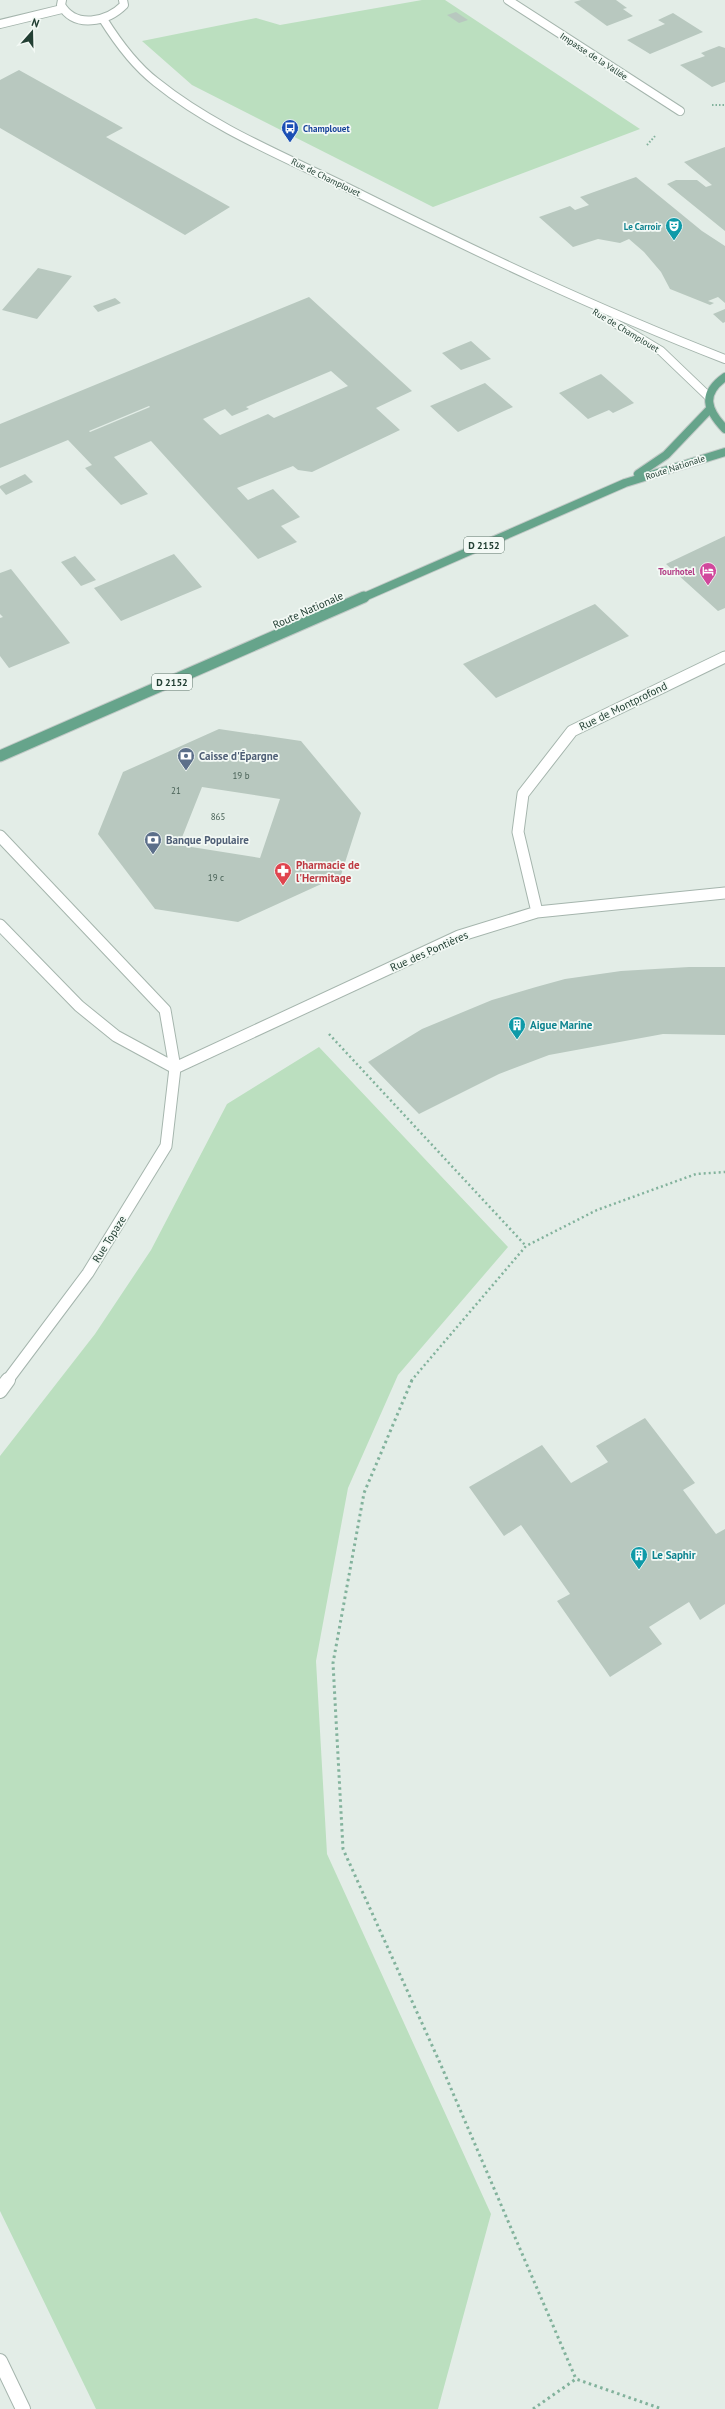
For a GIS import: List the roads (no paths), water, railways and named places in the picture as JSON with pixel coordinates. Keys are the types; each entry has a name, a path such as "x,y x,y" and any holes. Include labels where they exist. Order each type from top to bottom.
{"main road":[{"path":"725,377 718,381 710,392 709,398 709,410 713,418 725,429"},
{"name":"Route Nationale","path":"625,483 666,455 709,410"},
{"name":"Route Nationale","path":"0,756 625,483 694,460 725,452"}],"street":[{"path":"62,0 62,9"},
{"path":"62,9 74,18 84,20 103,19 120,10 124,5 123,0"},
{"name":"Impasse de la Vallée","path":"508,0 680,111"},
{"path":"0,24 62,9"},
{"name":"Rue de Champlouet","path":"103,19 117,43 137,68 172,96 222,126 576,300 678,342 725,359"},
{"name":"Rue de Champlouet","path":"576,300 661,351 709,398"},
{"name":"Rue de Montprofond","path":"537,912 518,832 523,794 572,731 725,657"},
{"name":"Rue Topaze","path":"0,836 165,1010 175,1068 166,1146 88,1273 0,1391"},
{"name":"Rue des Pontières","path":"175,1068 459,936 537,912 725,893"},
{"path":"0,926 80,1006 116,1036 175,1068"},
{"path":"0,2361 23,2409"}],"place":[{"name":"Champlouet","path":"290,143"},
{"name":"Le Carroir","path":"674,241"},
{"name":"Tourhotel","path":"708,586"},
{"name":"Caisse d'Épargne","path":"186,771"},
{"name":"Banque Populaire","path":"153,855"},
{"name":"Pharmacie de l'Hermitage","path":"283,886"},
{"name":"Aigue Marine","path":"517,1040"},
{"name":"Le Saphir","path":"639,1570"}]}
